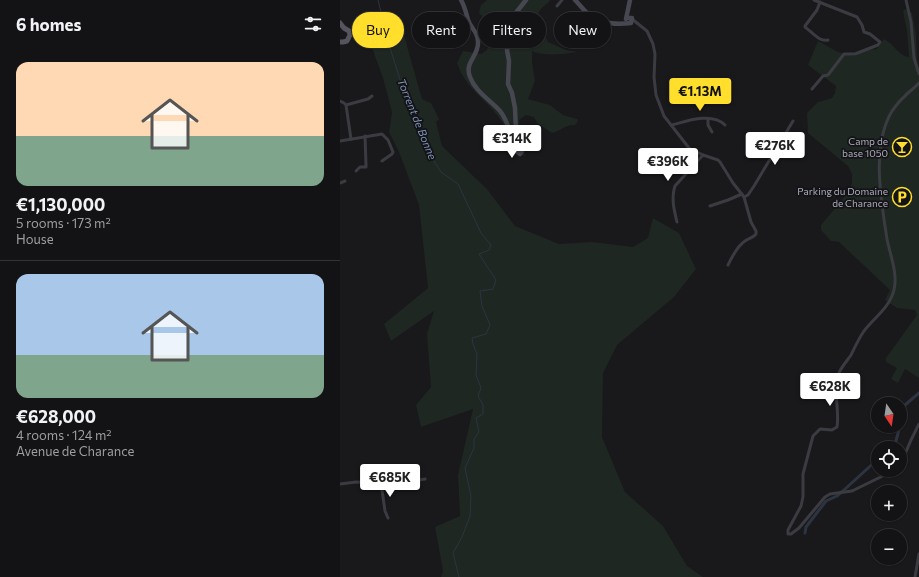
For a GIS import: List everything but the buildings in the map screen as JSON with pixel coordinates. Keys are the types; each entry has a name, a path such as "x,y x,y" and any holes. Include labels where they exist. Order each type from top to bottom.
{"main road":[{"path":"340,23 342,28 349,31 350,37 345,42 340,42"}],"street":[{"path":"461,0 478,40 478,47 468,69 470,77 479,90 504,116 516,151 520,154 522,151 516,132 516,108 508,84 509,61 507,50 511,20 526,0"},
{"path":"557,6 562,0"},
{"path":"576,0 587,13 599,21 610,24 618,24 629,20 647,31 653,44 655,54 654,77 656,95 662,112 689,148 718,160 743,195 749,218 756,231 756,234 754,237 743,242 734,253 728,265"},
{"path":"629,20 628,9 630,0"},
{"path":"812,90 823,76 828,75 844,54 855,54 878,45 880,42 870,34 864,32 857,17 814,0"},
{"path":"906,0 911,22 914,58 919,74"},
{"path":"820,2 817,10 805,28 812,32 817,38 824,41 828,40"},
{"path":"881,477 852,491 830,494 825,497 799,528 791,534 788,534 788,530 801,506 803,497 803,474 813,436 820,429 832,430 837,427 837,382 840,370 850,356 864,330 874,322 885,308 894,289 894,268 887,235 879,164 882,135 888,119 898,103 919,83"},
{"path":"346,105 368,99 372,96"},
{"path":"340,101 346,105 351,139"},
{"path":"672,125 686,120 708,119 720,120 725,125"},
{"path":"708,119 708,125 712,132"},
{"path":"710,206 743,195 748,195 793,121"},
{"path":"340,141 382,134 385,136 393,152 382,161"},
{"path":"356,171 360,167 366,167 365,136"},
{"path":"677,222 673,205 673,190 703,155"},
{"path":"340,182 345,181"},
{"path":"907,449 919,424"},
{"path":"340,484 356,482 388,483 405,478 419,480 425,479"},
{"path":"381,483 385,511 388,518"},
{"path":"915,577 919,554"}],"shaded area":[{"path":"487,0 550,1 539,12 479,12 481,5"},
{"path":"905,9 912,13 919,66 919,378 905,369 898,383 891,379 897,368 886,362 886,358 917,315 915,310 897,308 885,300 890,290 839,242 831,241 821,230 821,225 847,194 852,183 852,174 848,166 808,133 807,113 818,102 832,98 835,93 836,86 808,65 818,41 838,52 854,56 868,50 877,49 884,39 899,52 909,57 907,31 903,11"},
{"path":"404,35 422,99 431,103 439,119 436,122 442,146 487,189 515,226 559,244 592,242 633,247 648,238 653,218 679,233 696,269 674,297 617,345 603,373 602,437 625,492 663,526 687,566 703,577 441,577 443,571 435,527 460,516 458,475 473,409 421,427 416,405 431,387 427,334 434,311 391,341 384,324 428,288 419,205 399,152 389,132 392,112 383,78 372,48 404,48"},
{"path":"546,35 548,42 554,45 554,48 562,48 578,52 543,54 532,51 535,81 528,99 550,105 563,115 577,119 578,121 575,125 552,133 537,123 534,117 526,115 519,120 525,157 520,152 501,120 469,85 457,63 463,51 481,54 488,48 546,48"}],"waterway":[{"name":"Torrent de Bonne","path":"378,0 391,51 404,92 435,163 441,172 458,184 481,233 491,245 489,250 479,254 496,280 493,289 480,291 482,306 490,325 486,334 472,338 477,354 476,375 481,388 478,396 483,405 483,414 476,418 479,432 474,439 474,448 465,468 471,496 470,516 462,537 453,553 459,577"},
{"path":"907,403 919,393"},
{"path":"896,441 898,433"},
{"path":"805,533 806,527 826,501 837,496 871,465"}],"place":[{"name":"Camp de base 1050","path":"902,147"},
{"name":"Parking du Domaine de Charance","path":"902,197"}]}
